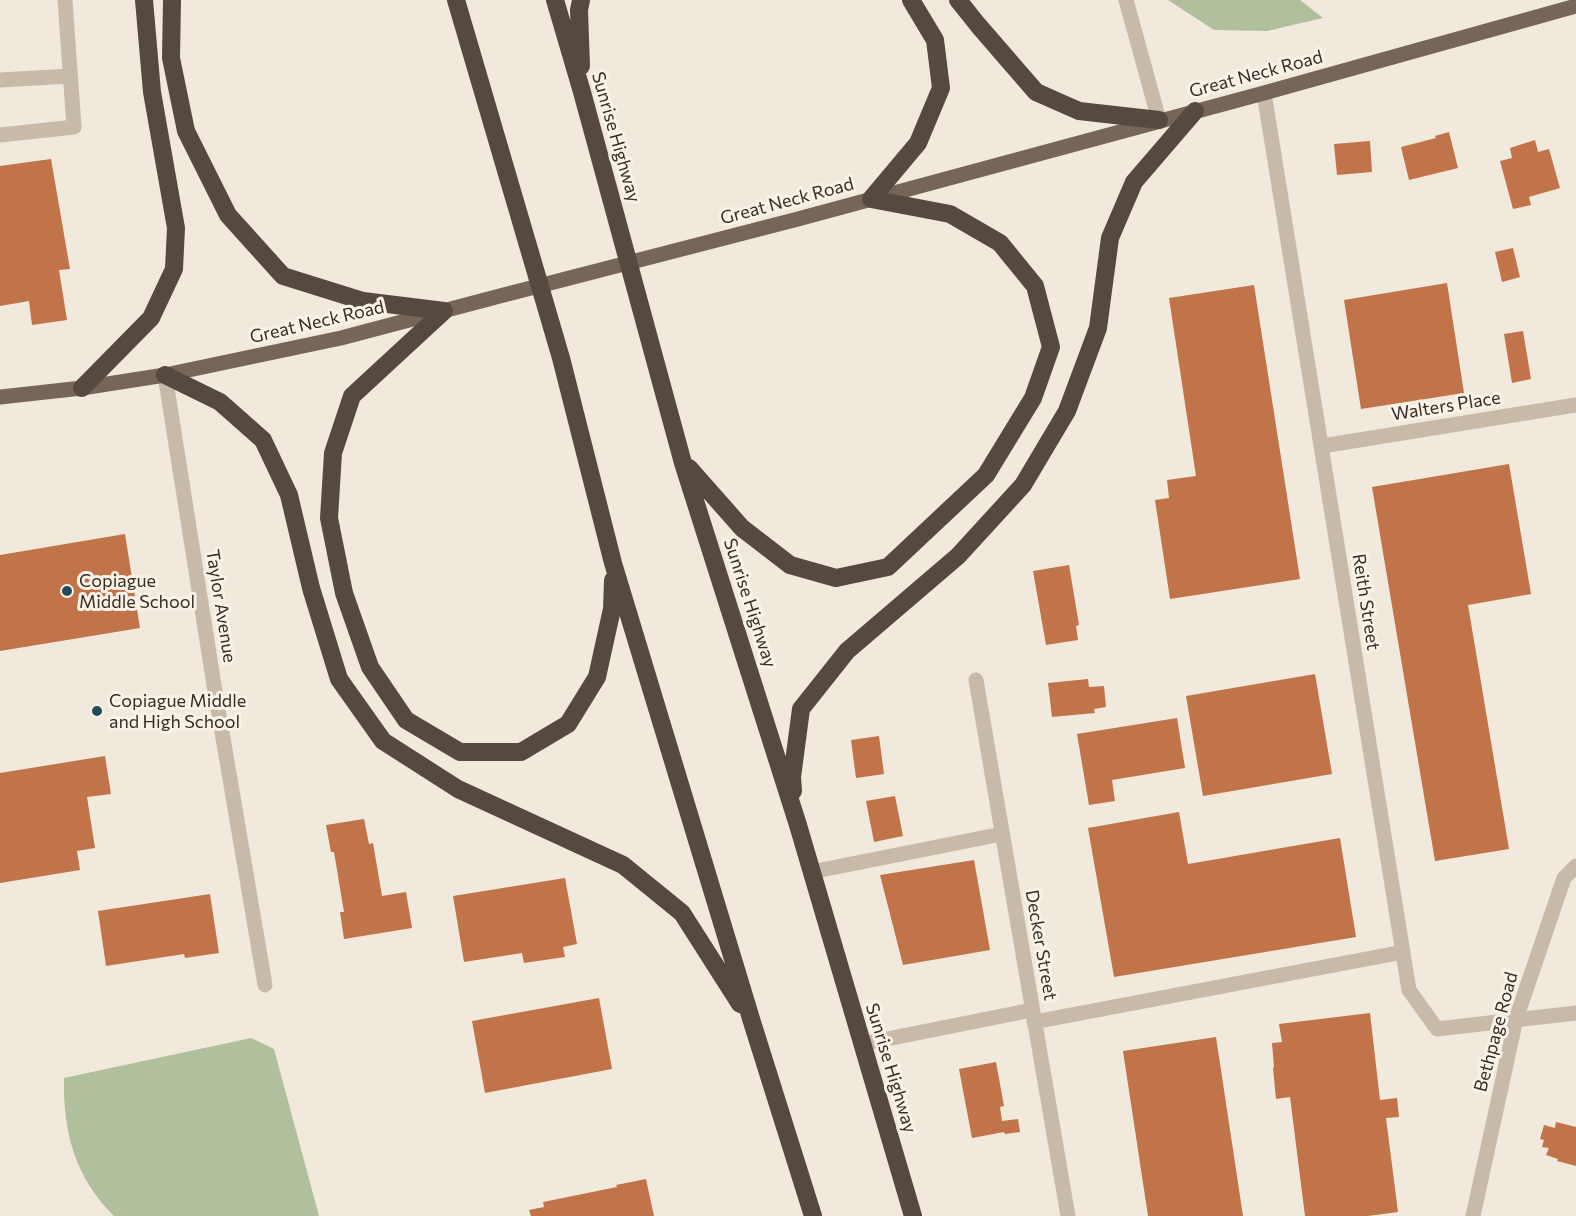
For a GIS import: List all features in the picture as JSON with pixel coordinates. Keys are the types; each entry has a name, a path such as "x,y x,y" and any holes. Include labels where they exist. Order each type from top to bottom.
{"highway":[{"path":"82,388 151,318 174,269 176,228 152,92 144,0"},
{"path":"172,0 171,57 186,131 228,215 283,276 363,301 444,310"},
{"path":"445,0 465,32"},
{"path":"456,0 561,358 613,563 813,1216"},
{"name":"Sunrise Highway","path":"555,0 683,463 798,825 913,1216"},
{"path":"581,0 579,10 582,92"},
{"path":"683,463 742,528 790,565 836,578 888,567 986,475 1033,398 1051,346 1035,286 1000,243 950,214 871,199 918,143 941,88 935,40 911,0"},
{"path":"958,0 1036,92 1079,111 1159,120"},
{"path":"798,825 792,777 801,709 847,651 958,556 1023,485 1067,411 1098,328 1110,238 1134,182 1195,111"},
{"path":"444,310 352,396 333,453 329,518 344,593 370,667 406,720 460,752 522,752 568,724 597,677 612,609 613,563"},
{"path":"165,375 220,402 263,440 290,495 311,588 339,679 383,741 458,789 623,865 682,913 752,1022"}],"main road":[{"name":"Great Neck Road","path":"0,397 82,388 165,375 341,338 798,219 1576,6"}],"street":[{"path":"0,135 74,127 65,0"},
{"path":"1126,0 1159,120"},
{"path":"0,80 70,76"},
{"name":"Reith Street","path":"1264,93 1409,990 1437,1029 1516,1019"},
{"name":"Taylor Avenue","path":"165,375 265,985"},
{"name":"Walters Place","path":"1322,446 1576,405"},
{"name":"Decker Street","path":"976,680 1068,1216"},
{"path":"812,872 1002,834"},
{"name":"Bethpage Road","path":"1473,1216 1516,1019 1564,878 1576,866"},
{"path":"862,1044 1403,952"},
{"path":"1516,1019 1576,1013"}],"green space":[{"path":"1168,0 1300,0 1323,18 1267,31 1214,30"},
{"path":"251,1038 274,1049 319,1216 114,1216 90,1186 74,1153 66,1117 64,1078"}],"building":[{"path":"1449,132 1458,168 1409,180 1401,147 1436,138 1435,136"},
{"path":"1535,140 1538,152 1549,149 1560,188 1529,197 1531,205 1513,209 1500,161 1512,158 1510,148"},
{"path":"1370,141 1372,172 1337,175 1334,144"},
{"path":"51,159 70,269 59,270 67,320 32,325 29,301 0,306 0,166"},
{"path":"1513,248 1520,277 1502,282 1495,252"},
{"path":"1447,283 1464,393 1361,409 1344,300"},
{"path":"1254,285 1300,579 1170,599 1155,500 1169,498 1167,480 1196,476 1169,298"},
{"path":"1523,331 1531,379 1512,383 1504,334"},
{"path":"1509,464 1531,594 1468,605 1509,849 1435,861 1372,487"},
{"name":"Copiague Middle School","path":"125,534 140,628 0,651 0,555"},
{"path":"1069,565 1079,625 1076,626 1078,640 1046,645 1033,571"},
{"path":"1315,674 1332,774 1203,796 1186,696"},
{"path":"1088,679 1089,687 1104,686 1106,707 1094,709 1095,713 1052,717 1048,683"},
{"path":"1177,718 1185,768 1112,780 1115,801 1089,805 1077,734"},
{"path":"879,736 884,774 856,778 851,740"},
{"path":"105,756 111,794 87,797 95,848 77,851 80,870 0,883 0,773"},
{"path":"895,796 903,836 874,842 866,801"},
{"path":"1179,812 1188,864 1340,838 1356,937 1114,977 1088,828"},
{"path":"364,819 369,844 373,843 382,896 406,892 412,928 344,939 340,912 344,912 334,852 331,852 326,825"},
{"path":"974,860 990,950 903,965 880,875"},
{"path":"565,878 577,944 563,947 565,957 524,963 522,953 464,962 453,896"},
{"path":"210,894 219,953 185,958 184,954 106,966 98,911"},
{"path":"599,998 612,1069 485,1093 472,1021"},
{"path":"1370,1013 1380,1100 1397,1098 1399,1117 1386,1118 1398,1212 1368,1216 1305,1216 1290,1097 1276,1099 1272,1043 1282,1042 1279,1024"},
{"path":"1216,1037 1243,1216 1148,1216 1123,1051"},
{"path":"996,1062 1004,1106 1000,1107 1002,1121 1018,1119 1020,1132 1005,1134 1004,1132 972,1138 959,1069"},
{"path":"1556,1122 1576,1127 1576,1166 1557,1161 1558,1159 1546,1155 1549,1148 1542,1147 1544,1140 1540,1139 1544,1125 1555,1128"},
{"path":"646,1179 654,1216 531,1216 529,1210 544,1207 543,1202"}],"place":[{"name":"Copiague Middle School","path":"67,591"},
{"name":"Copiague Middle and High School","path":"97,711"}]}
